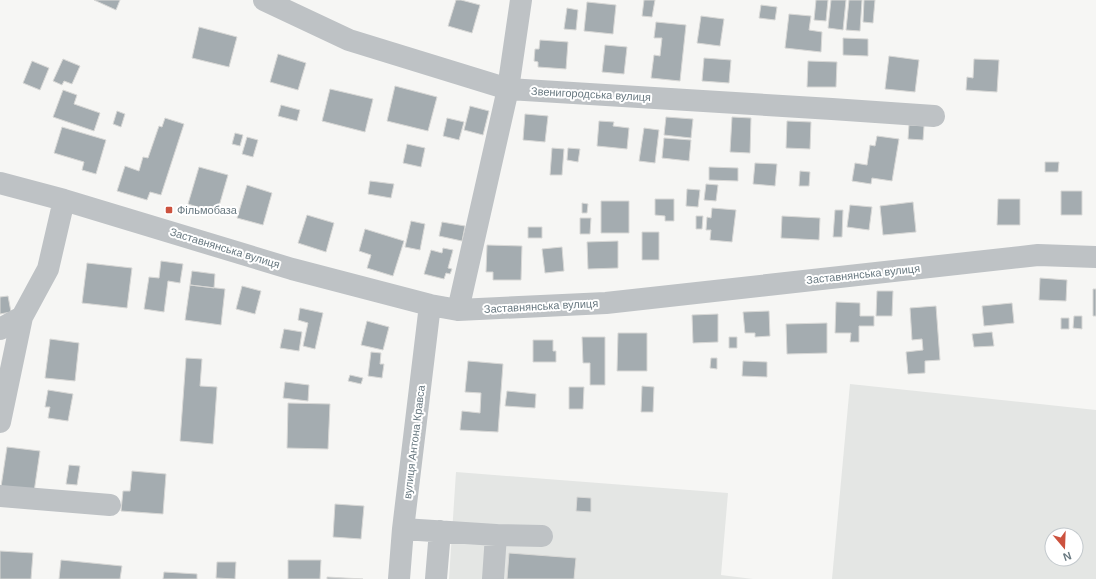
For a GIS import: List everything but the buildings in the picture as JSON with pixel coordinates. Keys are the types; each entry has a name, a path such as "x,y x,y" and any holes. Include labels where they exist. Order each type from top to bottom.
{"street":[{"name":"Звенигородська вулиця","path":"264,0 349,40 508,89 934,116"},
{"path":"458,310 508,89 521,0"},
{"name":"Заставнянська вулиця","path":"0,183 64,200 292,268 430,305 458,310 606,303 1038,255 1096,257"},
{"path":"0,422 22,317 48,269 64,200"},
{"name":"вулиця Антона Кравса","path":"399,579 403,529 430,305"},
{"path":"0,329 22,317"},
{"path":"0,496 110,505"},
{"path":"403,529 496,535 542,536"},
{"path":"436,579 440,531"},
{"path":"492,579 496,535"}],"shaded area":[{"path":"850,384 1096,410 1096,579 832,579"},
{"path":"456,472 728,493 721,575 753,579 449,579"}],"place":[{"name":"Фільмобаза","path":"169,210"}]}
